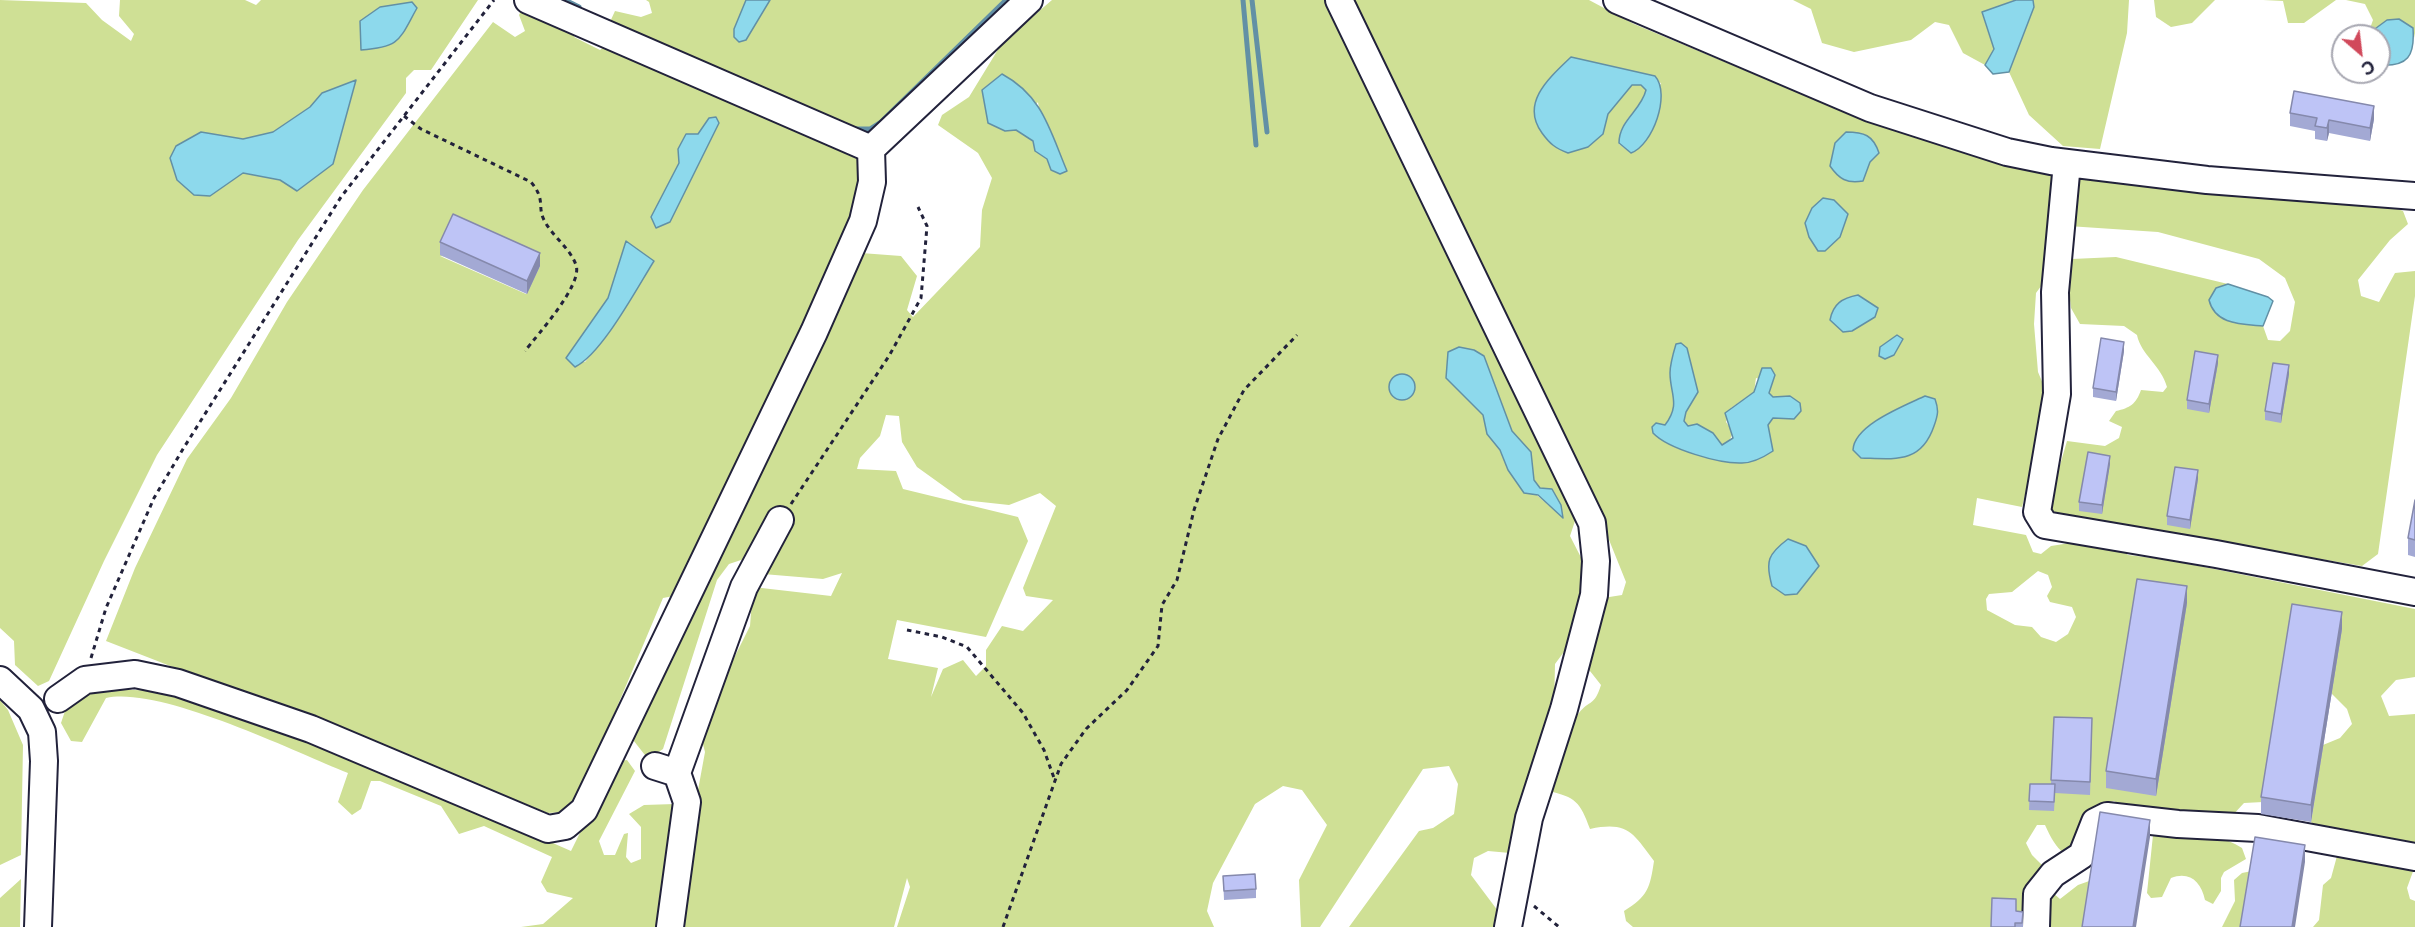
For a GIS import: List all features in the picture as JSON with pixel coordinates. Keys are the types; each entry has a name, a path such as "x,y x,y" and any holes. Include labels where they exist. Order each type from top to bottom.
{"street":[{"path":"528,0 871,149"},
{"path":"58,699 85,680 135,674 178,683 311,729 548,830 566,826 584,810 814,332 863,221 872,182 871,149 1029,0"},
{"path":"1339,0 1592,523 1596,561 1594,595 1564,709 1529,818 1508,927"},
{"path":"1617,0 1870,108 2007,152 2067,163 2207,180 2415,196"},
{"path":"2067,163 2055,291 2057,394 2037,512 2045,525 2216,554 2415,592"},
{"path":"669,927 687,802 666,769 744,587 780,520"},
{"path":"0,680 31,709 42,732 44,761 38,927"},
{"path":"2036,927 2037,894 2053,874 2082,855 2095,822 2107,816 2178,824 2258,828 2415,857"}],"path":[{"path":"85,680 106,608 154,498 341,197 494,0"},
{"path":"404,116 421,129 531,182 540,193 543,218 576,264 578,274 572,288 525,351"},
{"path":"780,520 889,356 921,298 927,226 918,207"},
{"path":"1003,927 1061,764 1086,729 1127,690 1158,646 1162,605 1177,580 1194,510 1218,439 1244,390 1297,335"},
{"path":"907,630 942,637 967,647 1023,713 1044,750 1054,780"},
{"path":"1514,890 1560,927"}],"green space":[{"path":"0,0 86,3 102,20 131,41 134,34 119,16 120,0 245,0 256,5 261,0 478,0 431,70 414,70 406,78 406,93 298,240 157,455 104,561 49,681 38,686 15,665 14,641 0,628","holes":["356,80 333,164 297,191 280,180 243,173 201,132 243,139 273,132 310,107 322,93"]},
{"path":"646,0 746,0 734,29 746,40 770,0 1016,0 870,142 609,24 615,11 641,17 652,13 649,2"},
{"path":"1052,0 1328,0 1489,341 1578,512 1570,536 1591,577 1572,641 1555,664 1554,710 1531,768 1510,853 1488,851 1474,858 1471,875 1498,911 1494,927 1349,927 1419,831 1433,828 1454,814 1458,784 1449,766 1423,769 1320,927 1301,927 1299,880 1327,825 1302,790 1283,786 1255,804 1213,883 1207,911 1214,927 897,927 910,887 907,878 894,927 521,927 543,924 573,898 547,892 541,882 552,857 484,826 459,834 441,806 380,781 371,781 361,809 352,815 338,802 348,773 227,723 159,702 130,697 106,698 82,742 71,741 61,723 66,708 97,689 169,691 375,765 571,851 615,762 627,760 635,771 599,841 604,855 615,855 624,834 628,833 626,857 631,863 641,859 641,827 629,814 644,805 675,804 681,883 705,752 702,740 695,736 750,626 753,587 831,596 842,573 823,579 751,573 747,558 729,564 717,580 663,749 648,759 630,736 861,253 901,256 917,276 907,310 913,317 980,247 982,210 992,178 978,153 938,125 942,115 969,97 1002,43","holes":["1038,102 1047,159 1035,151 1033,141 1016,130","1484,356 1512,431 1531,452 1534,480 1563,518 1508,470 1500,450 1487,434 1483,415","886,415 899,416 902,442 917,467 963,500 1009,505 1040,493 1056,506 1023,588 1026,596 1053,600 1023,631 1002,626 986,650 986,666 976,676 963,660 943,669 931,697 938,668 888,659 897,620 986,637 1028,541 1018,517 903,489 896,471 857,469 860,458 880,436"]},
{"path":"1346,0 1589,0 1634,24 1792,90 2002,165 2222,191 2387,205 2403,211 2408,224 2390,240 2358,280 2361,296 2379,302 2395,273 2415,271 2415,296 2378,554 2362,566 2046,513 2067,441 2105,446 2119,438 2122,427 2109,421 2116,411 2132,405 2141,390 2163,392 2167,387 2137,335 2124,326 2080,324 2071,308 2068,283 2047,278 2036,293 2034,324 2038,372 2049,398 2022,507 1977,498 1973,525 2026,535 2033,552 2041,554 2051,546 2089,540 2113,543 2128,555 2169,560 2415,609 2415,677 2396,680 2381,696 2389,716 2415,714 2415,849 2320,829 2311,822 2323,745 2340,738 2352,724 2347,709 2331,693 2263,802 2244,803 2231,817 2127,808 2114,801 2095,806 2089,818 2094,865 2069,857 2058,848 2045,825 2037,825 2026,843 2032,855 2044,867 2045,886 2060,899 2078,885 2092,880 2084,927 2023,927 2023,920 1991,927 1633,927 1626,921 1624,911 1638,901 1646,891 1654,861 1635,836 1621,828 1590,829 1576,802 1548,791 1556,761 1569,729 1579,713 1594,700 1601,685 1586,666 1603,598 1622,595 1626,582 1599,515","holes":["1571,57 1661,83 1631,153 1619,144 1622,128 1640,104 1647,90 1641,85 1632,85 1608,114","2068,226 2158,232 2259,259 2285,278 2295,302 2290,331 2280,341 2268,340 2263,326 2273,301 2268,297 2228,284 2116,257 2072,259 2048,249","1676,344 1698,392 1684,420 1688,426 1722,445 1729,442 1733,432 1726,422 1731,408 1754,392 1756,378 1771,382 1769,393 1772,397 1790,396 1794,419 1773,418 1768,425 1769,433 1743,463 1693,453 1657,437 1653,433 1656,423 1665,425 1673,411 1671,363","2038,571 2048,575 2052,587 2047,596 2050,602 2072,607 2076,617 2068,634 2056,642 2041,637 2032,627 2015,625 1987,610 1986,599 1989,594 2012,592"]},
{"path":"1793,0 2016,0 1982,13 1994,49 1985,65 1963,53 1949,25 1935,22 1911,40 1854,52 1822,43 1811,9"},
{"path":"2033,0 2129,0 2127,33 2100,149 2063,146 2029,115 2009,72 2034,7"},
{"path":"2154,0 2215,0 2192,23 2171,27 2156,17"},
{"path":"2263,0 2336,0 2304,23 2288,23 2283,1"},
{"path":"2346,0 2415,0 2415,38 2413,28 2387,20 2382,24 2372,24 2373,20 2365,4"},
{"path":"524,5 579,26 574,37 600,50 606,45 856,156 865,170 860,196 679,595 663,598 579,797 563,812 548,813 106,641 135,568 187,459 231,398 287,302 363,190 493,22 515,37 525,31 519,15","holes":["627,242 654,262 610,330 585,362 566,358 608,298","440,256 539,266 540,266 526,294"]},
{"path":"0,700 8,710 23,745 21,855 0,865"},
{"path":"2125,829 2185,831 2215,836 2242,848 2246,859 2224,872 2221,878 2221,891 2213,904 2205,900 2201,888 2194,880 2184,876 2171,878 2162,897 2151,898 2147,893 2153,835"},
{"path":"2343,853 2415,866 2407,888 2410,899 2415,901 2415,927 2313,927 2319,920 2323,885 2331,878 2337,856"},
{"path":"2252,871 2243,927 2222,927 2235,901 2234,880 2242,873"},
{"path":"21,879 20,927 0,927 0,898"}],"water":[{"path":"746,0 770,0 746,40 739,42 734,37 734,29"},
{"path":"2016,0 2033,0 2034,7 2009,72 1993,74 1985,65 1994,49 1982,12"},
{"path":"412,2 417,8 397,40 384,47 361,50 360,21 380,7"},
{"path":"2399,19 2413,28 2411,53 2403,62 2397,64 2391,65 2391,24 2382,24 2387,20"},
{"path":"1571,57 1655,76 1661,94 1660,106 1652,130 1639,148 1631,153 1619,143 1626,122 1640,104 1646,90 1641,85 1632,85 1608,114 1603,134 1588,147 1568,153 1553,145 1542,133 1536,122 1534,111 1536,101 1546,82"},
{"path":"1002,74 1016,83 1036,104 1044,116 1067,171 1060,174 1051,170 1047,159 1035,151 1033,141 1016,130 1005,131 988,123 982,90"},
{"path":"356,80 333,164 297,191 280,180 243,173 210,196 194,195 177,180 170,158 176,146 201,132 243,139 273,132 310,107 322,93"},
{"path":"716,117 719,123 670,222 656,228 651,217 679,163 678,149 686,134 698,134 709,118"},
{"path":"1846,132 1858,133 1871,138 1879,153 1870,162 1863,181 1844,180 1830,166 1835,143"},
{"path":"1823,198 1834,200 1848,214 1840,237 1825,251 1818,251 1809,237 1805,223 1812,208"},
{"path":"626,241 654,261 607,335 585,360 575,367 566,358 608,298"},
{"path":"2228,284 2268,297 2273,301 2263,326 2230,322 2223,319 2212,308 2209,300 2216,288"},
{"path":"1858,295 1878,308 1875,317 1852,331 1843,332 1830,320 1831,314 1839,303"},
{"path":"1897,335 1903,339 1894,355 1885,359 1879,356 1880,347"},
{"path":"1681,343 1687,348 1698,392 1686,412 1684,421 1688,426 1697,424 1713,433 1722,445 1733,438 1725,413 1754,392 1762,368 1771,368 1775,375 1769,393 1773,397 1790,396 1800,403 1801,411 1794,419 1773,418 1768,425 1773,451 1751,462 1732,463 1682,450 1653,433 1652,427 1656,423 1665,425 1673,411 1674,399 1670,373 1676,344"},
{"path":"1459,347 1474,350 1484,356 1512,431 1531,452 1534,480 1540,488 1552,489 1561,505 1563,518 1538,495 1524,493 1508,470 1500,450 1487,434 1483,415 1446,378 1448,352"},
{"path":"1402,374 1411,378 1415,387 1411,396 1402,400 1393,396 1389,387 1393,378"},
{"path":"1925,396 1935,399 1937,416 1929,438 1914,453 1896,458 1861,458 1853,450 1862,432 1871,425 1893,411"},
{"path":"1788,539 1806,546 1819,566 1797,594 1785,595 1772,586 1769,564 1772,554"}],"building":[{"path":"2294,91 2374,106 2370,128 2329,120 2327,128 2315,126 2317,118 2290,113"},
{"path":"453,214 540,253 527,281 440,242"},
{"path":"2101,338 2124,342 2116,392 2093,388"},
{"path":"2195,351 2218,355 2209,404 2187,400"},
{"path":"2273,363 2289,365 2281,414 2265,411"},
{"path":"2088,452 2110,456 2102,505 2079,502"},
{"path":"2175,467 2198,470 2190,520 2167,516"},
{"path":"2415,500 2415,540 2408,538"},
{"path":"2137,579 2187,586 2156,779 2106,771"},
{"path":"2292,604 2342,612 2311,805 2261,797"},
{"path":"2054,717 2092,718 2090,782 2051,780"},
{"path":"2030,784 2055,784 2054,802 2029,801"},
{"path":"2100,812 2150,820 2133,927 2082,927"},
{"path":"2255,837 2305,845 2292,927 2240,927"},
{"path":"1255,874 1256,889 1224,891 1223,876"},
{"path":"1992,898 2016,899 2016,911 2023,912 2022,923 2015,923 2015,927 1991,927"}],"waterway":[{"path":"565,0 579,7"},
{"path":"856,129 870,129 881,122 1006,0"},
{"path":"1243,0 1256,145"},
{"path":"1252,0 1267,132"}]}
